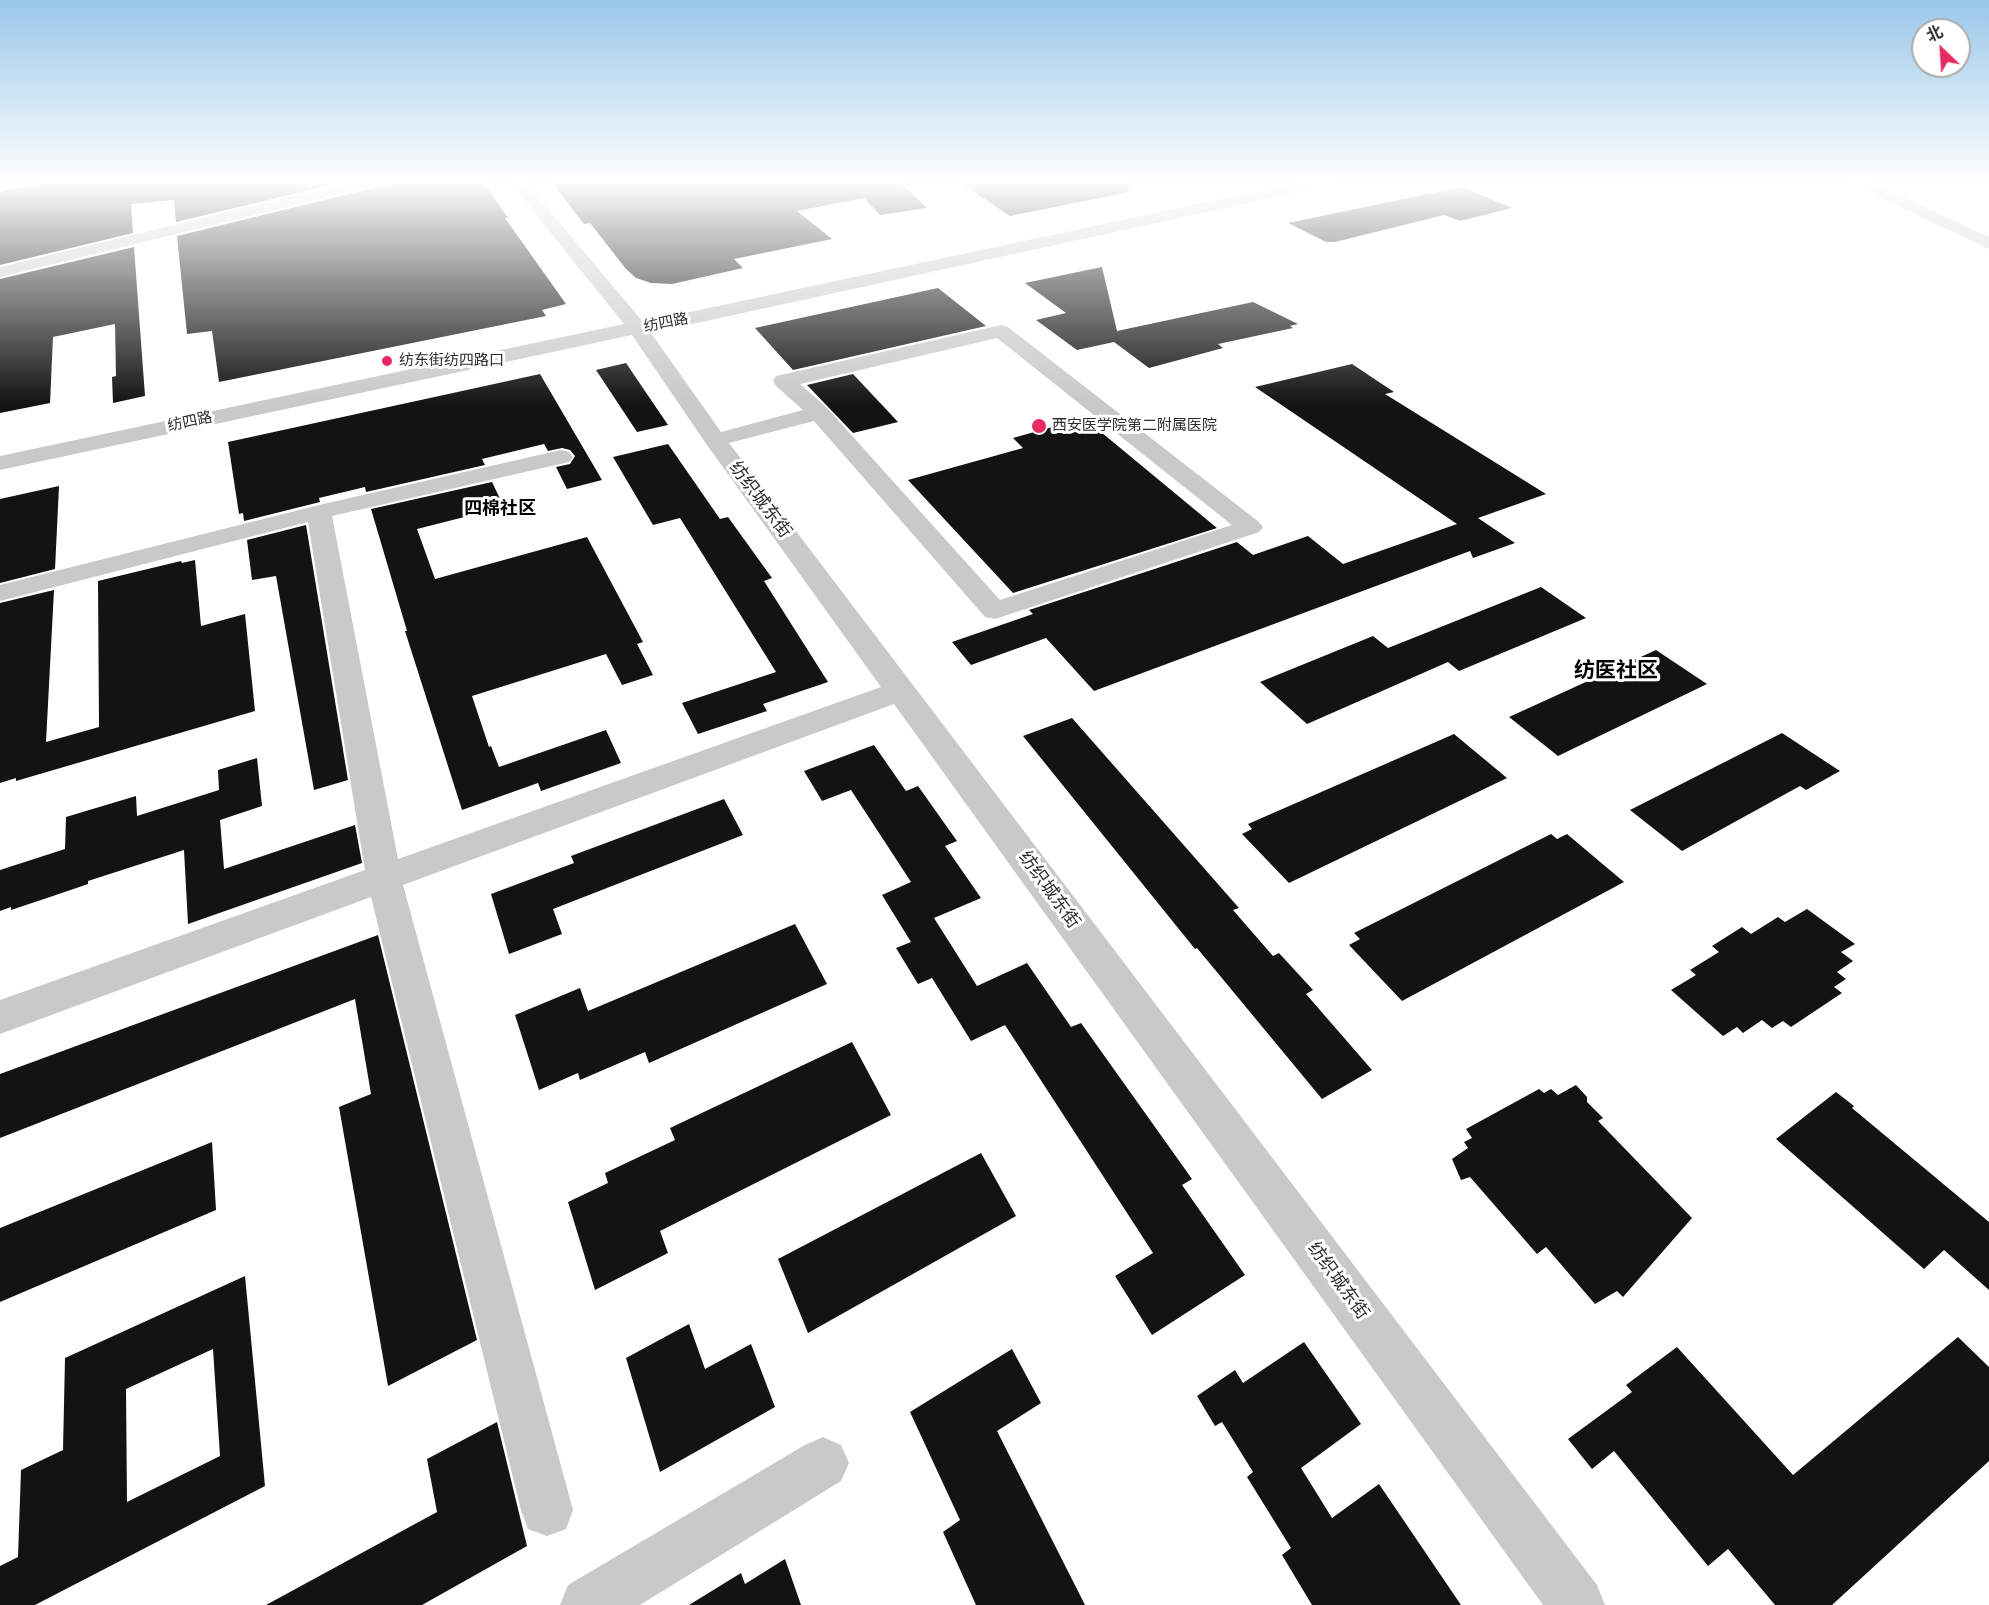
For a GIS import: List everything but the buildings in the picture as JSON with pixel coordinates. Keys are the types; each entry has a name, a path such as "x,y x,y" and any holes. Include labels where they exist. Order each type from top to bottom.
{"street":[{"path":"0,272 70,255"},
{"name":"纺织城东街","path":"577,255 634,324 715,440 1576,1605"},
{"name":"纺四路","path":"0,463 616,331 677,311 941,255"},
{"name":"纺四路","path":"0,450 573,329 634,324 968,255"},
{"path":"1001,332 1250,527 995,611 819,414 784,381 1001,332"},
{"path":"715,440 819,414"},
{"path":"0,592 319,512 561,457"},
{"path":"319,512 384,878 548,1510"},
{"path":"0,1017 902,690"},
{"path":"588,1605 823,1463"}],"place":[{"name":"纺东街纺四路口","path":"387,361"},
{"name":"西安医学院第二附属医院","path":"1039,426"}],"district":[{"name":"四棉社区","path":"500,509"},
{"name":"纺医社区","path":"1616,671"}]}
